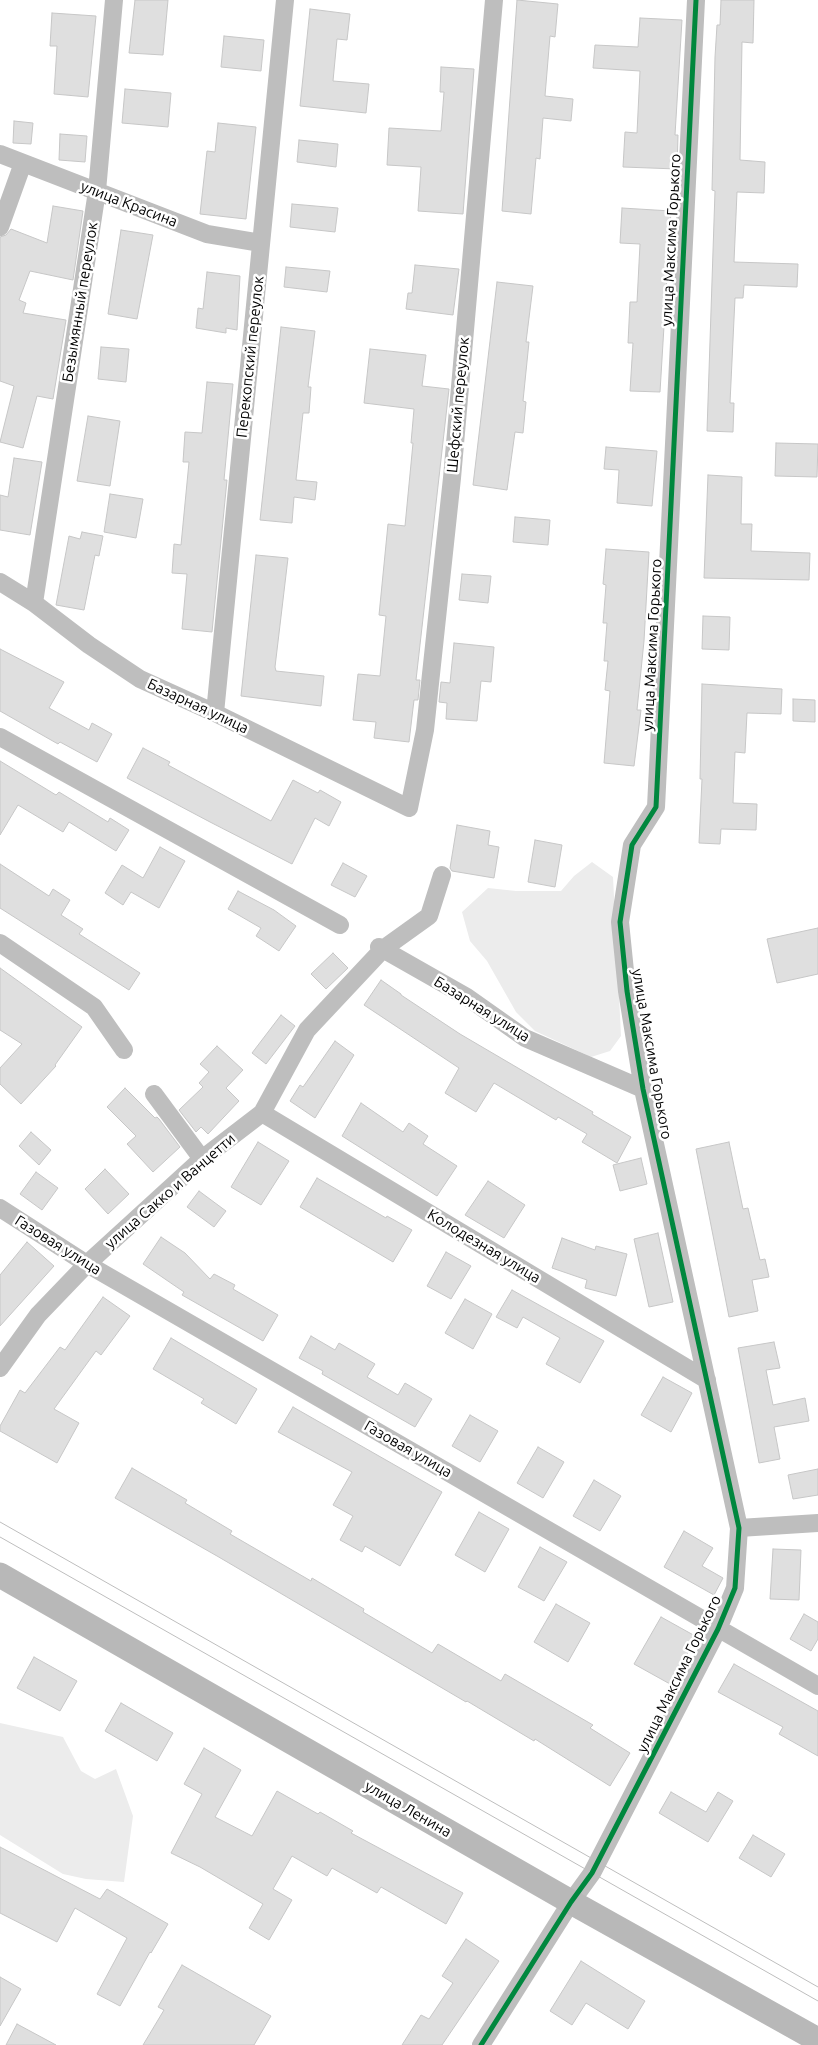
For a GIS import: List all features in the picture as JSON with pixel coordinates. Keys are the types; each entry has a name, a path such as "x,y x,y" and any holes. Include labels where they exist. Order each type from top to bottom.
{"main road":[{"name":"улица Ленина","path":"0,1575 570,1902 818,2040"}],"street":[{"name":"Безымянный переулок","path":"34,603 97,192 114,0"},
{"name":"Перекопский переулок","path":"215,713 285,0"},
{"name":"Шефский переулок","path":"409,808 425,730 451,487 494,0"},
{"name":"улица Максима Горького","path":"481,2045 570,1902 594,1868 718,1629 735,1588 739,1528 643,1089 627,991 620,922 632,845 656,807 696,0"},
{"name":"улица Красина","path":"0,154 207,234 261,243"},
{"path":"0,227 23,163"},
{"name":"Базарная улица","path":"0,582 34,603 89,646 140,679 215,713 409,808"},
{"path":"0,737 340,925"},
{"name":"улица Сакко и Ванцетти","path":"0,1368 38,1315 87,1264 202,1159 262,1113 307,1030 381,948 429,916 442,875"},
{"path":"0,943 94,1007 124,1050"},
{"name":"Базарная улица","path":"381,948 467,997 525,1038 643,1089"},
{"path":"154,1094 202,1159"},
{"name":"Колодезная улица","path":"262,1113 707,1380"},
{"name":"Газовая улица","path":"0,1208 87,1264 818,1686"},
{"path":"739,1528 818,1523"}],"shaded area":[{"path":"592,862 613,877 621,1036 610,1051 591,1057 535,1031 516,1012 487,961 470,941 462,912 488,888 516,891 561,891 574,876"},
{"path":"0,1723 63,1737 81,1771 95,1779 116,1769 133,1816 124,1882 86,1879 63,1874 0,1835"}],"building":[{"path":"135,0 168,0 163,55 129,53"},
{"path":"517,0 558,4 555,37 550,36 545,96 573,99 571,121 543,118 540,159 536,158 531,214 502,211"},
{"path":"721,0 754,0 753,43 742,42 740,160 765,162 764,193 737,192 734,262 798,264 797,287 744,285 743,298 735,298 730,403 734,403 733,432 707,431 715,191 712,190 715,57 717,25 720,25"},
{"path":"310,9 350,14 347,40 337,39 333,81 369,84 366,113 300,106"},
{"path":"52,13 96,16 88,97 54,94 57,46 50,46"},
{"path":"640,18 682,20 675,135 678,135 677,169 623,167 625,132 637,133 640,71 593,68 595,45 638,47"},
{"path":"224,36 264,40 261,71 221,67"},
{"path":"441,67 474,69 463,214 418,211 421,167 387,165 389,128 441,131 444,92 440,92"},
{"path":"125,89 171,93 168,127 122,123"},
{"path":"14,121 33,123 31,144 13,143"},
{"path":"218,123 256,127 246,219 200,214 207,151 215,152"},
{"path":"60,134 87,136 85,162 59,160"},
{"path":"299,140 338,144 336,167 297,162"},
{"path":"292,204 338,208 335,232 290,227"},
{"path":"53,206 83,211 73,280 30,271 19,300 26,303 23,313 66,320 53,399 37,396 23,448 0,442 14,386 0,381 0,237 6,235 11,229 47,243"},
{"path":"622,208 671,211 660,392 630,391 633,343 628,343 630,302 637,302 640,244 620,243"},
{"path":"121,230 153,235 137,319 108,314"},
{"path":"415,265 459,269 453,315 406,309 408,293 412,293"},
{"path":"286,267 330,271 327,292 284,287"},
{"path":"207,272 240,276 237,330 226,328 226,333 196,328 198,308 203,309"},
{"path":"497,282 533,286 526,342 529,342 523,401 526,402 523,433 515,432 507,490 473,485"},
{"path":"281,327 315,331 308,387 311,387 309,413 303,413 296,480 317,482 315,500 294,497 292,523 260,520"},
{"path":"101,347 129,349 126,382 98,379"},
{"path":"370,349 426,355 422,386 449,389 416,680 420,680 418,700 414,700 409,742 374,738 376,722 353,720 358,674 380,676 386,616 379,615 388,524 405,526 413,443 411,443 414,409 364,403"},
{"path":"207,382 233,384 224,480 227,480 212,632 182,629 187,574 172,573 174,544 181,545 189,462 183,462 185,432 202,433"},
{"path":"88,416 120,421 110,486 77,481"},
{"path":"776,443 818,444 817,477 775,476"},
{"path":"606,447 657,451 652,506 617,503 619,470 604,469"},
{"path":"14,458 42,462 30,535 0,530 0,495 8,497"},
{"path":"708,475 742,477 741,524 752,524 751,551 810,553 809,580 704,578"},
{"path":"110,494 143,499 136,538 104,532"},
{"path":"515,517 550,520 548,545 513,542"},
{"path":"82,532 103,536 99,556 95,555 84,610 56,605 69,536 80,539"},
{"path":"606,549 649,552 644,641 637,710 641,710 634,766 604,763 610,691 605,690 608,661 604,661 607,623 603,623 606,585 603,584"},
{"path":"256,555 288,558 275,667 276,671 324,676 321,706 241,696"},
{"path":"462,574 491,576 488,603 459,600"},
{"path":"703,616 730,617 729,650 702,649"},
{"path":"454,643 494,647 491,682 481,681 477,721 446,719 447,703 439,702 441,682 450,683"},
{"path":"0,649 64,682 49,708 89,730 92,723 112,734 97,762 60,742 58,744 0,711"},
{"path":"702,684 782,689 781,714 747,713 745,753 735,752 733,803 757,804 756,830 721,829 720,844 699,843 702,779 700,779"},
{"path":"793,699 815,700 815,722 793,721"},
{"path":"143,748 170,762 168,765 271,821 293,780 318,793 320,790 341,802 329,826 315,818 292,864 127,778"},
{"path":"0,761 56,795 59,792 108,822 110,818 129,830 116,851 69,822 63,832 18,805 0,835"},
{"path":"457,825 490,831 488,845 499,847 494,878 452,871 450,868"},
{"path":"535,840 562,845 555,887 528,882"},
{"path":"160,847 185,861 159,908 131,892 123,905 105,893 122,865 143,878"},
{"path":"343,863 367,876 355,897 331,885"},
{"path":"0,864 49,896 53,889 70,900 61,915 83,929 79,934 140,973 129,990 0,908"},
{"path":"238,891 274,910 296,926 279,951 256,936 261,928 228,909"},
{"path":"818,928 818,974 777,983 767,939"},
{"path":"333,953 348,968 326,989 311,974"},
{"path":"0,968 82,1027 56,1066 21,1104 0,1084 0,1068 22,1044 0,1030"},
{"path":"381,980 460,1034 593,1112 592,1114 631,1137 617,1163 582,1142 587,1134 558,1117 556,1120 494,1083 476,1112 445,1093 459,1068 364,1005"},
{"path":"281,1015 295,1026 266,1064 252,1053"},
{"path":"335,1041 354,1055 315,1118 290,1101 300,1085 303,1087"},
{"path":"217,1046 243,1070 226,1088 239,1101 208,1134 201,1127 196,1132 179,1110 203,1087 199,1083 209,1072 200,1064"},
{"path":"125,1088 155,1118 159,1119 180,1147 153,1172 127,1144 136,1136 107,1107"},
{"path":"361,1103 403,1132 409,1123 428,1136 423,1144 457,1166 437,1196 342,1136"},
{"path":"31,1132 51,1150 39,1165 19,1146"},
{"path":"258,1142 289,1161 261,1205 231,1187"},
{"path":"729,1142 743,1209 748,1208 760,1260 765,1259 769,1277 752,1280 758,1311 729,1317 696,1149"},
{"path":"641,1158 647,1184 620,1191 613,1165"},
{"path":"105,1169 129,1194 108,1214 85,1189"},
{"path":"36,1172 58,1188 42,1210 20,1194"},
{"path":"317,1178 386,1218 387,1216 412,1230 393,1262 300,1207"},
{"path":"488,1181 525,1205 504,1238 465,1215"},
{"path":"199,1191 226,1211 214,1227 187,1207"},
{"path":"658,1233 673,1302 649,1307 634,1239"},
{"path":"161,1237 185,1253 210,1279 214,1274 235,1285 233,1289 278,1315 263,1341 182,1295 184,1292 143,1264"},
{"path":"562,1238 595,1250 596,1246 627,1254 616,1296 585,1288 587,1280 552,1268"},
{"path":"27,1242 54,1266 0,1326 0,1275"},
{"path":"446,1252 471,1266 451,1299 427,1286"},
{"path":"512,1290 604,1341 580,1383 546,1364 560,1338 523,1317 517,1328 496,1317"},
{"path":"103,1297 130,1316 101,1355 96,1351 54,1409 79,1423 57,1463 0,1431 0,1426 20,1390 25,1393 60,1347 65,1350"},
{"path":"465,1299 492,1314 473,1349 445,1333"},
{"path":"311,1336 335,1350 339,1343 375,1364 367,1377 398,1395 405,1383 432,1399 415,1427 322,1374 323,1371 299,1358"},
{"path":"171,1338 257,1389 236,1424 201,1403 204,1399 153,1369"},
{"path":"774,1342 780,1368 766,1370 773,1405 805,1398 809,1421 774,1427 780,1459 759,1463 738,1348"},
{"path":"663,1377 692,1393 671,1432 641,1415"},
{"path":"293,1407 442,1492 400,1566 365,1546 362,1552 340,1540 353,1516 333,1505 352,1472 278,1432"},
{"path":"470,1415 498,1431 480,1462 452,1446"},
{"path":"538,1447 564,1462 543,1498 517,1483"},
{"path":"132,1468 187,1500 185,1503 232,1531 230,1534 311,1581 312,1578 364,1609 363,1612 432,1653 438,1644 501,1681 505,1674 593,1725 590,1728 630,1753 610,1786 535,1739 534,1741 466,1702 115,1498"},
{"path":"818,1469 818,1495 793,1499 788,1475"},
{"path":"594,1480 621,1496 600,1531 573,1516"},
{"path":"479,1512 509,1529 485,1572 455,1555"},
{"path":"684,1531 713,1548 702,1566 723,1578 714,1595 664,1567"},
{"path":"540,1547 567,1562 544,1601 518,1587"},
{"path":"773,1549 801,1550 799,1600 770,1599"},
{"path":"556,1604 590,1623 568,1662 534,1642"},
{"path":"804,1614 818,1622 818,1639 811,1651 790,1639"},
{"path":"661,1617 697,1637 670,1684 634,1664"},
{"path":"34,1657 77,1681 60,1711 17,1688"},
{"path":"734,1664 818,1711 818,1756 779,1734 783,1727 718,1692"},
{"path":"121,1703 173,1733 157,1761 105,1731"},
{"path":"204,1748 241,1770 215,1817 252,1836 277,1791 318,1814 320,1812 353,1831 351,1833 463,1893 446,1924 381,1887 377,1893 332,1868 327,1876 292,1856 273,1889 292,1900 269,1940 249,1928 263,1904 200,1867 171,1853 202,1794 184,1784"},
{"path":"671,1792 706,1812 718,1792 733,1801 708,1842 659,1813"},
{"path":"753,1835 785,1854 771,1877 739,1858"},
{"path":"0,1847 100,1899 107,1889 168,1924 120,2006 97,1994 127,1938 75,1908 57,1942 0,1913"},
{"path":"466,1939 499,1961 442,2045 402,2045 421,2015 429,2019 453,1983 442,1976"},
{"path":"581,1961 645,2001 628,2029 586,2003 572,2025 550,2011"},
{"path":"182,1965 271,2016 254,2045 143,2045 164,2010 158,2007"},
{"path":"0,1977 21,1989 0,2026"},
{"path":"17,2024 56,2045 6,2045"}],"tram line":[{"path":"0,1522 818,1987"},
{"path":"0,1537 818,2001"}],"cycle path":[{"path":"481,2045 571,1902 592,1873 718,1629 735,1588 739,1528 643,1089 627,991 620,922 632,845 656,807 696,0"}]}
